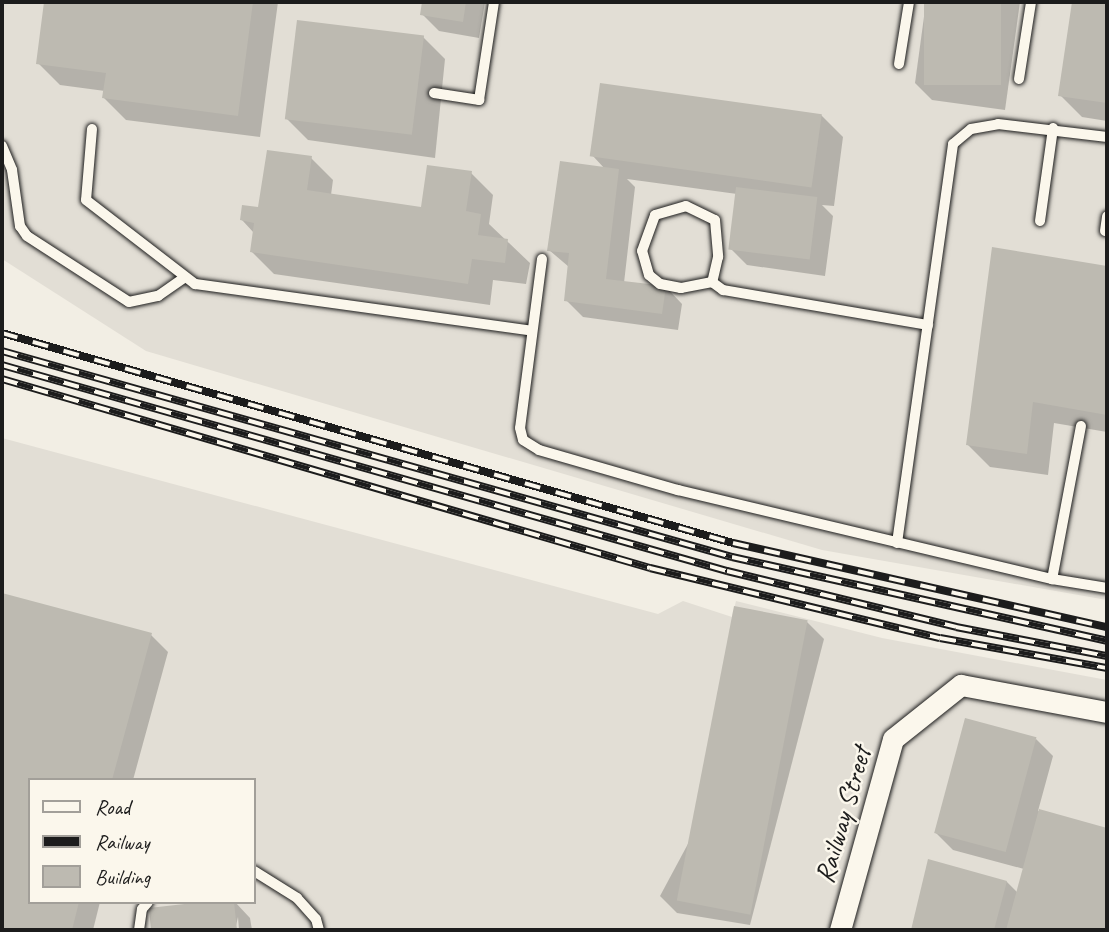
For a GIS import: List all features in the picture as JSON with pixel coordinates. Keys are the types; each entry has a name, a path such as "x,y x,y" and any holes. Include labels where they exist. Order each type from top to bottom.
{"street":[{"name":"Railway Street","path":"840,930 893,739 961,685 1107,712"}],"lane":[{"path":"435,93 479,100 494,2"},
{"path":"899,64 909,2"},
{"path":"1019,79 1031,2"},
{"path":"897,543 953,144 971,129 998,124 1054,128 1107,137"},
{"path":"1040,221 1054,128"},
{"path":"92,129 86,200 184,277 211,289 532,331"},
{"path":"2,146 12,170 20,226 27,236 129,302 158,296 184,277"},
{"path":"712,282 719,248 715,220 686,206 655,215 642,251 649,275 660,284 681,288 712,282 734,294 928,325"},
{"path":"1105,231 1107,216"},
{"path":"542,259 520,428 523,440 539,450 897,543 1052,579 1107,588"},
{"path":"1052,579 1081,426"},
{"path":"256,873 297,898 316,919 320,930"},
{"path":"139,930 142,909 146,904"}],"shaded area":[{"path":"2,2 1107,2 1107,600 822,550 146,351 2,259"},
{"path":"2,438 658,614 683,601 732,617 736,601 882,638 1107,680 1107,930 2,930"}],"building":[{"path":"44,2 253,2 238,116 102,98 106,73 36,64"},
{"path":"422,2 466,2 463,22 420,15"},
{"path":"924,2 1001,2 1001,85 924,85"},
{"path":"1072,2 1107,2 1107,103 1058,96"},
{"path":"297,20 424,36 412,135 285,119"},
{"path":"600,83 822,114 812,187 590,156"},
{"path":"267,150 312,156 307,190 421,207 427,165 472,171 466,211 481,214 478,235 508,239 505,263 472,259 468,284 250,252 254,223 240,220 242,205 258,207"},
{"path":"560,161 619,169 606,279 666,286 662,314 564,301 569,253 547,251"},
{"path":"736,187 817,197 810,260 728,250"},
{"path":"992,247 1107,266 1107,415 1033,402 1027,454 966,445"},
{"path":"2,593 152,633 113,778 28,778 28,904 78,904 72,930 2,930"},
{"path":"734,606 808,620 750,915 677,900"},
{"path":"965,718 1036,737 1006,852 934,833"},
{"path":"1039,809 1107,828 1107,930 1006,930"},
{"path":"928,859 1007,881 994,930 911,930"},
{"path":"184,904 234,904 237,930 151,930 149,908"}],"railway":[{"path":"2,333 733,543 1107,627"},
{"path":"2,351 732,557 1107,641"},
{"path":"2,365 727,571 956,627 1107,656"},
{"path":"2,379 650,568 940,638 1107,668"}]}
